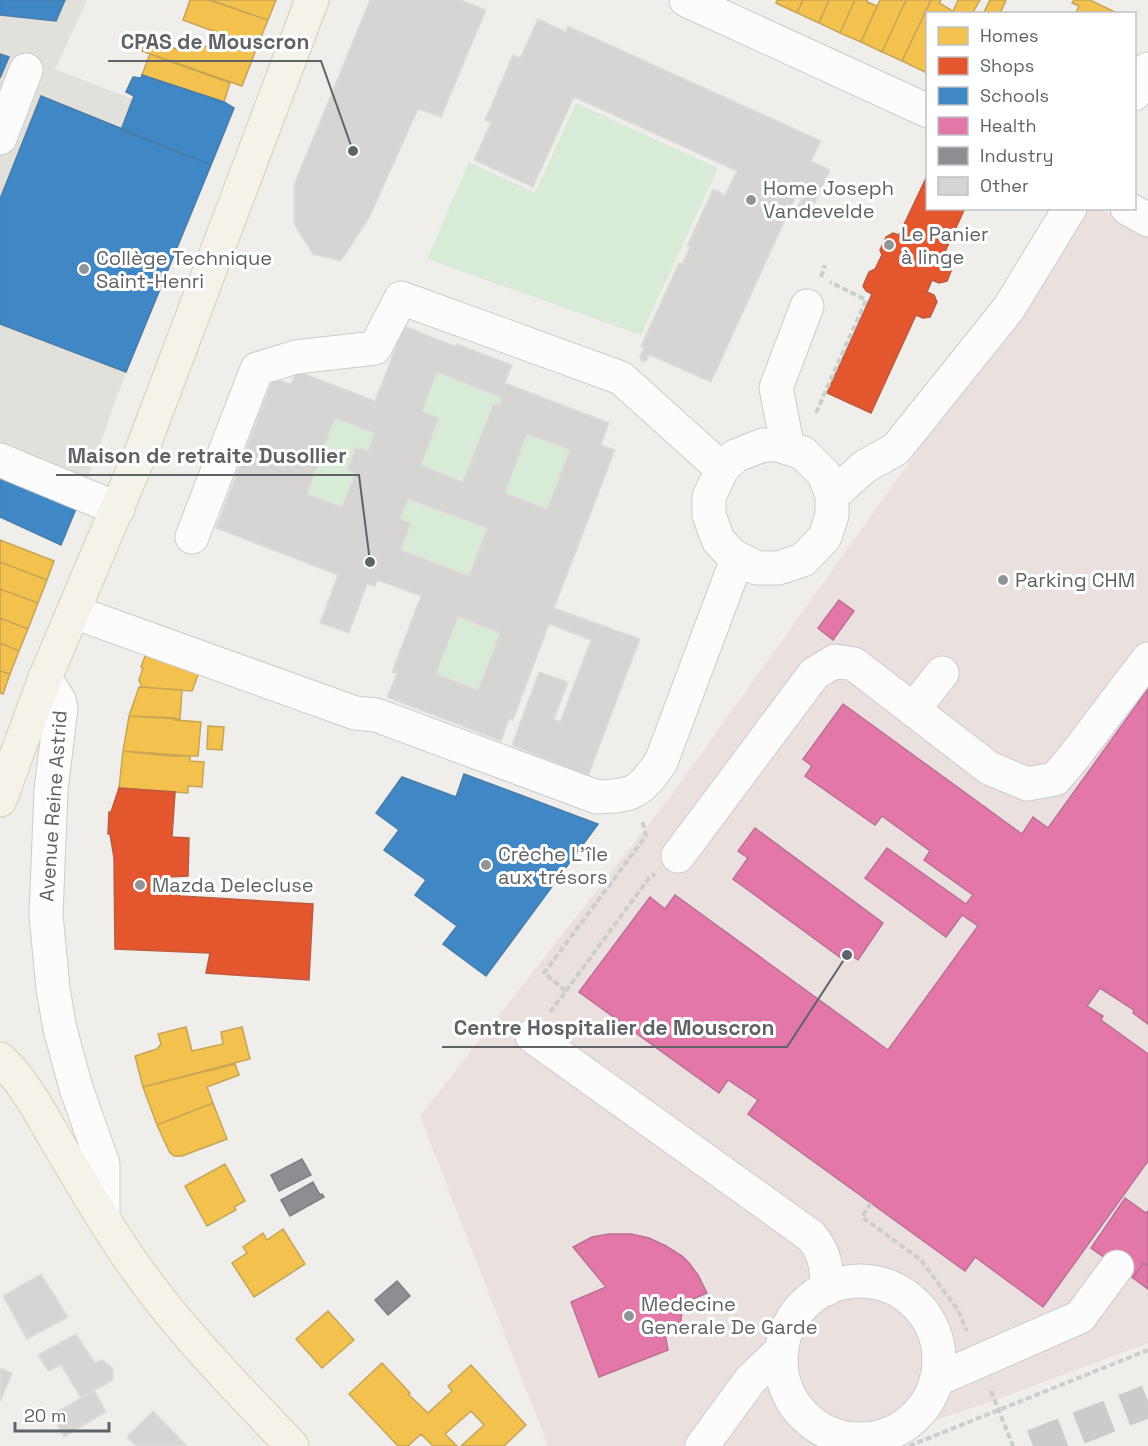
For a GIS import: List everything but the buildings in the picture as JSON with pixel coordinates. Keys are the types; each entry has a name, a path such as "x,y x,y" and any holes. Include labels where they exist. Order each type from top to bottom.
{"main road":[{"path":"0,800 45,678 118,509 312,0"},
{"path":"0,1059 8,1066 35,1104 137,1270 187,1334 292,1446"}],"street":[{"path":"686,0 926,111"},
{"path":"1136,90 1148,69"},
{"path":"0,138 26,70"},
{"path":"832,496 864,468 896,449 1009,308 1069,210"},
{"path":"1130,210 1148,220"},
{"path":"192,537 258,369 296,357 375,348 401,298 621,378 722,469"},
{"path":"793,450 776,388 807,306"},
{"path":"763,445 778,445 793,450 824,474 832,496 832,515 825,537 803,560 778,568 757,568 737,559 718,540 709,515 709,497 722,469 735,456 763,445"},
{"path":"0,460 118,509"},
{"path":"74,612 355,713 376,715 597,797 623,796 646,783 661,762 737,559"},
{"path":"678,856 814,674 835,661 854,664 989,768 1027,784 1055,779 1148,659"},
{"path":"913,710 942,673"},
{"name":"Avenue Reine Astrid","path":"45,678 59,699 62,708 48,829 46,915 50,966 56,1009 67,1057 87,1125 103,1164 103,1218"},
{"path":"532,1036 812,1236 823,1251 827,1289"},
{"path":"936,1380 1080,1317 1117,1267"},
{"path":"862,1281 896,1290 915,1304 932,1329 939,1357 936,1380 930,1397 899,1428 869,1438 841,1442 799,1410 784,1384 782,1350 789,1326 806,1303 827,1289 843,1283 862,1281"},
{"path":"702,1446 750,1378 782,1350"}],"path":[{"path":"793,450 866,300 820,277 825,265"},
{"path":"566,991 544,973 646,836 633,791"},
{"path":"532,1036 649,879 678,856"},
{"path":"871,1203 862,1217 921,1260 958,1310 1013,1446"},
{"path":"909,1446 1148,1350"}],"shaded area":[{"name":"Collège Technique Saint-Henri","path":"0,0 87,0 55,69 132,99 121,129 211,165 126,372 80,499 0,466"},
{"path":"1084,210 1101,210 1148,234 1148,1343 995,1400 859,1446 548,1446 420,1116 673,793 974,372"}],"green space":[{"path":"576,103 718,168 641,335 427,259 469,162 535,193"},
{"path":"437,372 502,398 499,406 492,404 463,482 421,465 422,411"},
{"path":"335,418 374,433 368,451 355,447 347,470 355,473 342,507 307,494"},
{"path":"527,434 570,450 547,509 505,493"},
{"path":"408,499 487,528 469,576 401,550 400,519"},
{"path":"458,617 500,633 478,690 436,674"}],"tunnel":[{"path":"1033,1446 1148,1401"}],"place":[{"name":"CPAS de Mouscron","path":"353,151"},
{"name":"Home Joseph Vandevelde","path":"751,200"},
{"name":"Le Panier à linge","path":"889,245"},
{"name":"Collège Technique Saint-Henri","path":"84,269"},
{"name":"Maison de retraite Dusollier","path":"370,562"},
{"name":"Parking CHM","path":"1003,580"},
{"name":"Crèche L'île aux trésors","path":"486,865"},
{"name":"Mazda Delecluse","path":"140,885"},
{"name":"Centre Hospitalier de Mouscron","path":"847,955"},
{"name":"Medecine Generale De Garde","path":"629,1316"}]}
